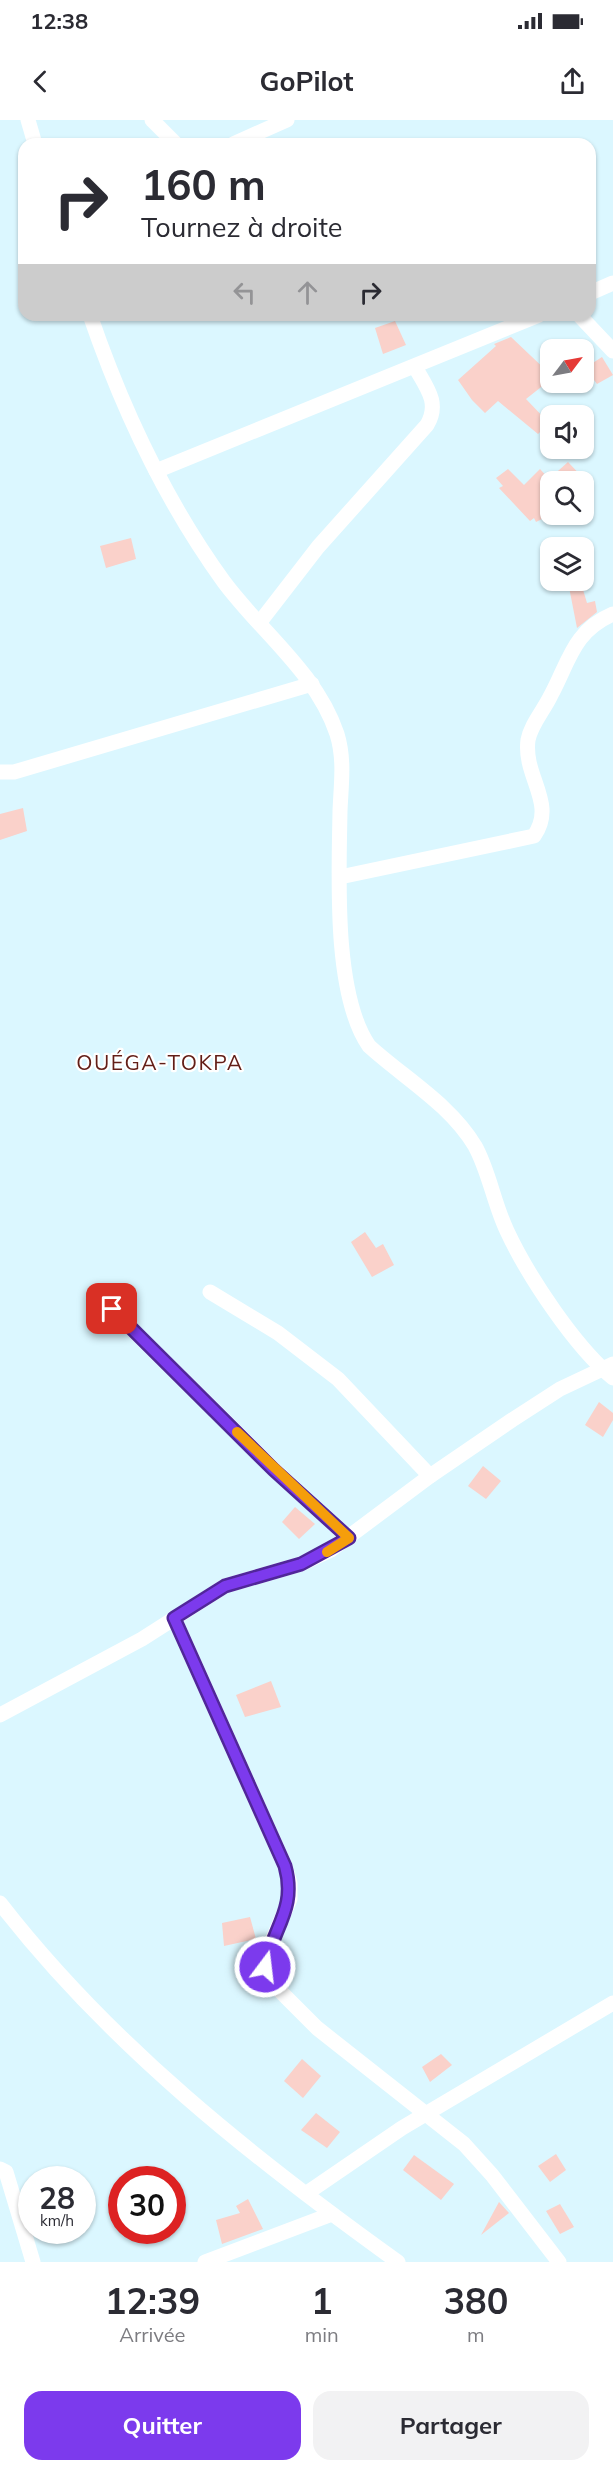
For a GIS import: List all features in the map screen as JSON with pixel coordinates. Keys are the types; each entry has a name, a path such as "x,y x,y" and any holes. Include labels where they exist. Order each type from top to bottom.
{"street":[{"path":"28,120 33,138"},
{"path":"152,120 170,138"},
{"path":"246,138 287,120"},
{"path":"596,290 613,283"},
{"path":"0,1715 174,1618 225,1586 301,1564 349,1538 430,1476 560,1389 609,1370 535,1280 507,1232 476,1147 460,1125 369,1046 358,1031 346,989 339,876 341,752 331,717 312,684 226,584 193,538 156,471 93,321"},
{"path":"156,471 525,321"},
{"path":"585,321 613,351"},
{"path":"260,622 318,547 427,425 433,415 434,400 415,367"},
{"path":"339,876 534,836 543,823 542,805 528,764 528,739 552,695 569,652 585,633 602,619 613,614"},
{"path":"0,772 14,772 312,684"},
{"path":"210,1292 278,1333 338,1379 430,1476"},
{"path":"96,1294 274,1470 349,1538"},
{"path":"174,1618 285,1866 290,1883 290,1899 268,1950 265,1967 271,1982 282,1997 317,2028 427,2113 464,2145 492,2175 559,2262"},
{"path":"0,1903 100,2018 243,2146 398,2262"},
{"path":"307,2193 427,2113 613,2003"},
{"path":"0,2169 6,2172 33,2262"},
{"path":"205,2262 231,2258 332,2214"}],"building":[{"path":"395,321 406,345 383,354 375,328"},
{"path":"511,337 540,365 540,388 526,399 540,414 538,434 498,401 485,413 472,400 458,380 496,346 494,344"},
{"path":"602,357 613,375 597,384 594,380 594,362"},
{"path":"568,462 577,471 558,471"},
{"path":"508,469 524,485 540,469 540,520 536,522 534,518 530,521 499,488 503,486 496,478"},
{"path":"131,538 136,559 106,568 100,546"},
{"path":"570,591 583,591 587,603 595,601 597,612 577,628"},
{"path":"23,808 27,831 0,840 0,814"},
{"path":"365,1232 376,1248 383,1244 394,1265 372,1277 351,1242"},
{"path":"599,1402 613,1413 613,1420 603,1437 585,1425"},
{"path":"483,1466 501,1481 486,1499 468,1486"},
{"path":"295,1507 315,1524 299,1539 282,1522"},
{"path":"271,1681 281,1707 245,1717 236,1695"},
{"path":"250,1917 256,1939 224,1946 222,1923"},
{"path":"441,2054 452,2065 430,2082 422,2067"},
{"path":"302,2059 321,2076 303,2098 284,2081"},
{"path":"316,2113 340,2132 327,2148 301,2130"},
{"path":"556,2154 566,2170 550,2182 538,2166"},
{"path":"414,2155 454,2184 441,2200 403,2170"},
{"path":"248,2199 263,2229 222,2244 216,2220 240,2213 236,2206"},
{"path":"499,2202 509,2213 481,2235"},
{"path":"560,2204 574,2227 560,2234 546,2211"}],"slow traffic":[{"path":"237,1432 274,1470 349,1538 327,1552"}],"district":[{"name":"OUÉGA-TOKPA","path":"160,1062"}],"route":[{"path":"112,1309 274,1470 349,1538 331,1550 301,1564 225,1586 174,1618 285,1866 290,1883 290,1899 268,1950 265,1967"}]}
